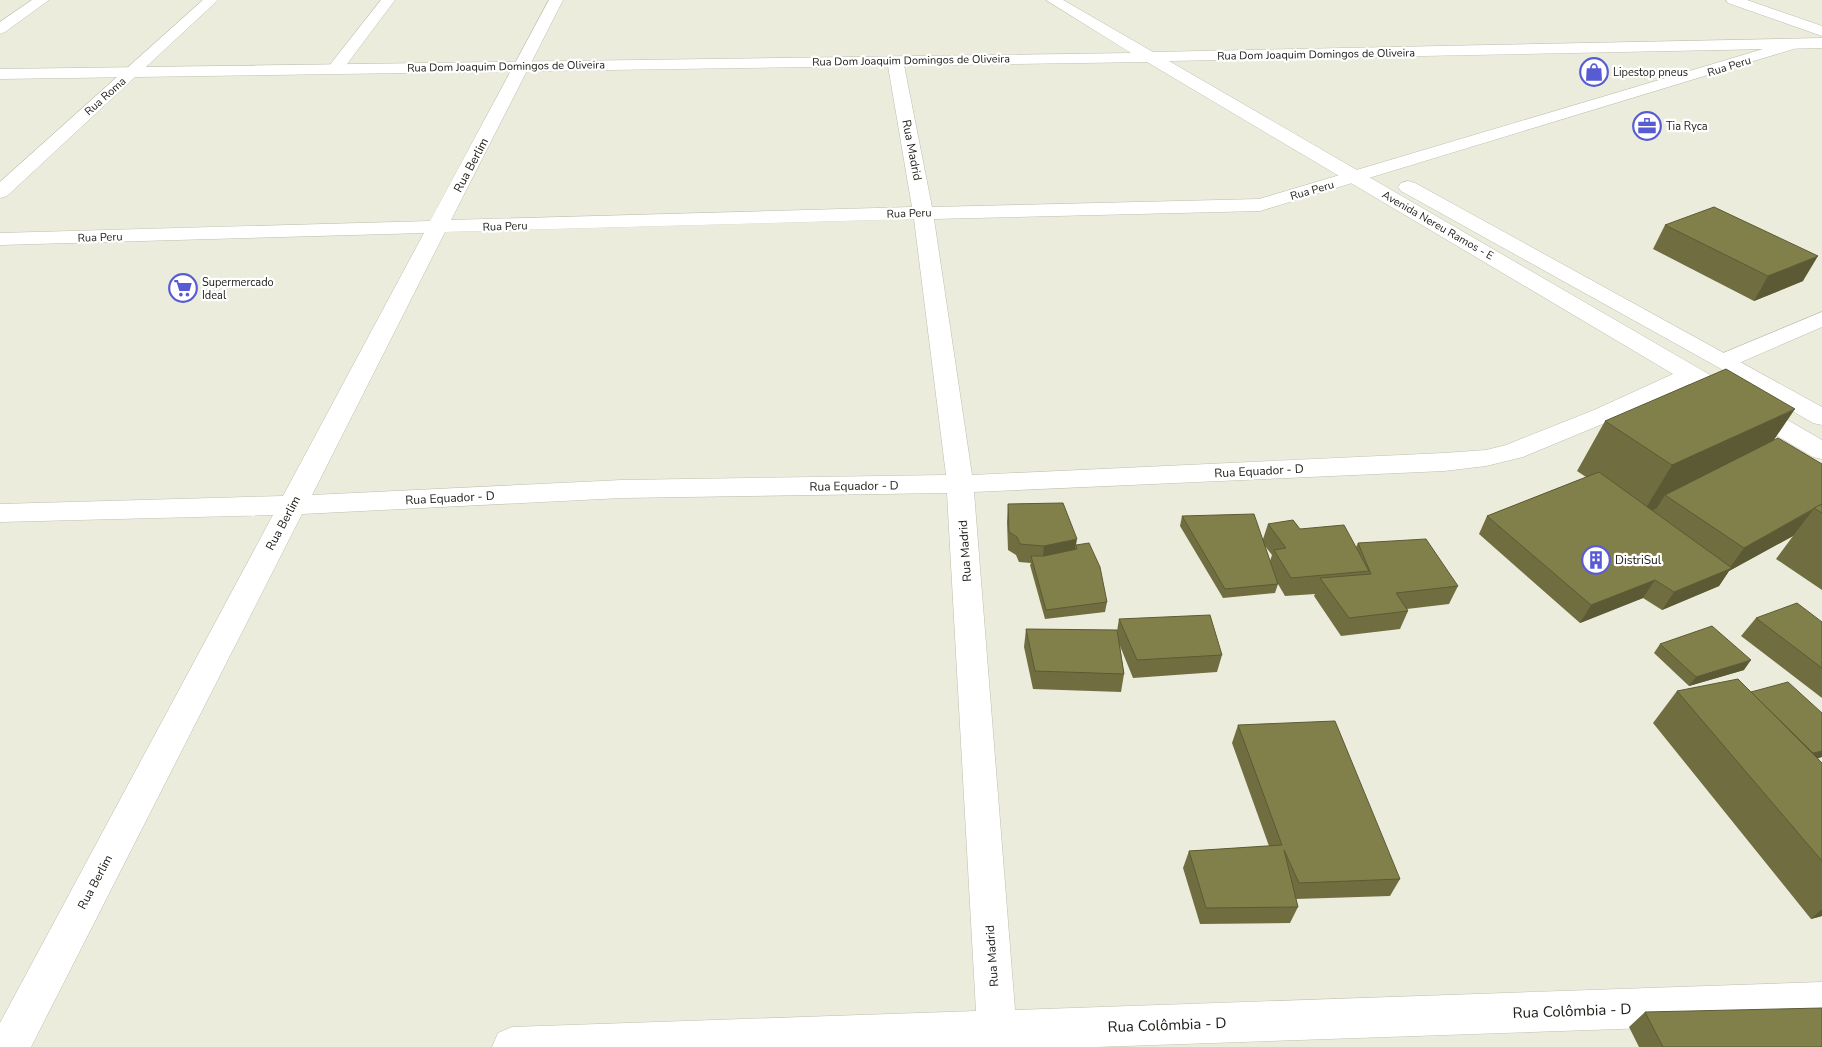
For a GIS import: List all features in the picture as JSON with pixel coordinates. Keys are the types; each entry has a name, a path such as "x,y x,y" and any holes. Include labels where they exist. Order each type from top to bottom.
{"street":[{"path":"0,29 42,0"},
{"name":"Rua Roma","path":"0,192 211,0"},
{"path":"336,69 388,0"},
{"name":"Rua Berlim","path":"10,1047 556,0"},
{"path":"1733,0 1822,31"},
{"name":"Avenida Nereu Ramos - E","path":"1073,4 1179,57 1379,171 1822,417"},
{"name":"Avenida Nereu Ramos - E","path":"1073,4 1151,57 1822,451"},
{"name":"Rua Dom Joaquim Domingos de Oliveira","path":"0,74 1179,57 1822,43"},
{"name":"Rua Peru","path":"0,239 1260,205 1356,178 1795,44"},
{"name":"Rua Madrid","path":"895,60 923,213 960,484 997,1039"},
{"path":"1724,361 1822,319"},
{"name":"Rua Equador - D","path":"0,513 292,505 622,489 960,484 1230,473 1486,458 1514,451 1603,415 1692,374"},
{"name":"Rua Colômbia - D","path":"512,1047 997,1039 1822,1002"}],"building":[{"path":"1714,207 1818,256 1768,276 1665,225"},
{"path":"1726,369 1795,409 1672,465 1605,421"},
{"path":"1778,438 1822,464 1822,504 1744,548 1665,495"},
{"name":"DistriSul","path":"1599,472 1732,568 1674,592 1655,580 1591,605 1487,516"},
{"path":"1063,503 1077,539 1044,546 1020,544 1017,537 1009,532 1008,504"},
{"path":"1822,504 1822,513 1814,508"},
{"path":"1254,514 1278,584 1225,589 1182,516"},
{"path":"1293,520 1300,529 1344,525 1369,571 1291,578 1274,550 1286,548 1268,524"},
{"path":"1426,539 1458,586 1396,593 1408,611 1349,618 1320,578 1371,574 1358,543"},
{"path":"1089,543 1100,567 1107,602 1046,610 1031,556 1044,556 1077,549 1076,545"},
{"path":"1797,603 1822,622 1822,668 1756,618"},
{"path":"1210,615 1222,655 1137,660 1119,619"},
{"path":"1712,626 1751,660 1696,677 1660,644"},
{"path":"1026,629 1117,630 1124,674 1035,671"},
{"path":"1738,679 1822,763 1822,861 1677,691"},
{"path":"1788,682 1822,713 1822,751 1813,753 1751,692"},
{"path":"1335,721 1400,879 1299,883 1284,850 1298,907 1206,908 1189,851 1282,845 1238,725"},
{"path":"1822,1008 1822,1047 1663,1047 1645,1012"}],"place":[{"name":"Lipestop pneus","path":"1594,72"},
{"name":"Tia Ryca","path":"1647,126"},
{"name":"Supermercado Ideal","path":"183,288"},
{"name":"DistriSul","path":"1596,560"}]}
